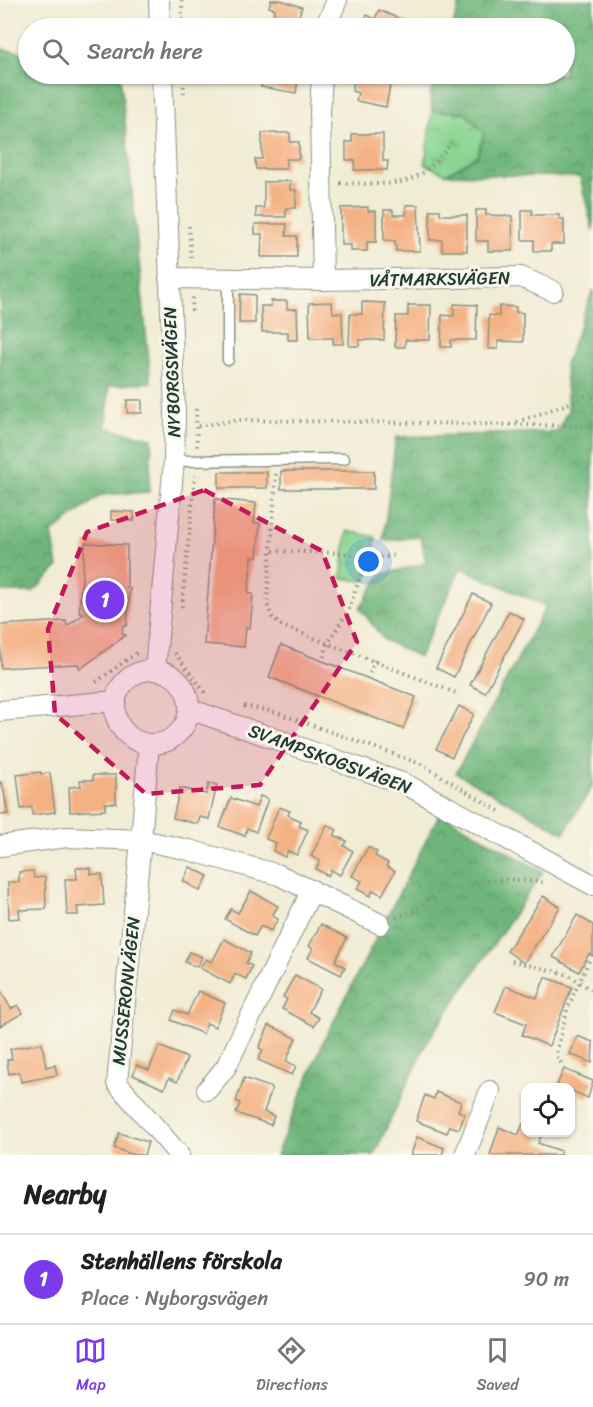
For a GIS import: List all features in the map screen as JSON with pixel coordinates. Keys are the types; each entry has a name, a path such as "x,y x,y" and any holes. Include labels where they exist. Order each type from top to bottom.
{"street":[{"path":"159,0 160,18"},
{"path":"329,18 337,0"},
{"name":"NYBORGSVÄGEN","path":"155,670 174,461 162,84"},
{"path":"322,84 323,280"},
{"name":"VÅTMARKSVÄGEN","path":"169,278 323,280 521,277 554,291"},
{"path":"155,670 170,674 180,682 188,696 189,709 185,725 176,735 162,742 149,744 131,737 122,728 116,714 116,701 121,687 130,677 142,671 155,670"},
{"path":"0,711 116,701"},
{"name":"SVAMPSKOGSVÄGEN","path":"189,709 405,784 593,885"},
{"name":"MUSSERONVÄGEN","path":"149,744 117,1083 179,1155"},
{"path":"0,846 67,837 141,840 189,850 279,875 380,924"},
{"path":"207,1090 226,1067 312,890"},
{"path":"465,1155 490,1091"}],"lane":[{"path":"228,279 228,360"},
{"path":"174,461 344,459"}],"path":[{"path":"182,0 182,18"},
{"path":"321,183 412,181 437,164 451,142"},
{"path":"514,423 578,400 593,391"},
{"path":"198,426 239,420 593,426"},
{"path":"277,460 273,551 267,604 272,617 280,625 456,693"},
{"path":"273,551 344,554 374,559 396,555"},
{"path":"324,657 328,643 348,609 367,558"},
{"path":"370,673 375,660"},
{"path":"380,924 417,910 436,893 450,888 467,890 482,882 505,879 550,882"},
{"path":"561,1063 556,1054 568,1007 590,959"},
{"path":"512,961 525,966 547,968 580,981 593,991"}],"highlighted area":[{"path":"204,490 322,551 357,642 260,785 146,794 55,714 48,629 87,532"}],"green space":[{"path":"461,0 593,0 593,231 580,177 446,174 477,156 484,133 464,112 432,111 430,95 434,84 575,84 575,18 455,18"},
{"path":"0,49 18,52 18,84 121,84 151,382 109,386 106,428 152,438 149,492 101,495 52,533 58,567 33,592 6,592 0,589"},
{"path":"432,111 464,112 484,132 477,156 446,174 425,164"},
{"path":"593,290 593,785 564,833 456,773 546,606 461,568 419,657 384,640 360,608 381,575 426,563 421,537 383,541 396,437 557,432 568,410 565,364"},
{"path":"347,531 376,537 370,575 363,581 341,578"},
{"path":"440,813 543,872 427,1042 374,1155 276,1155 324,1040"}],"building":[{"path":"271,0 280,0 302,7 298,18 272,18 275,9 269,7"},
{"path":"379,10 397,18 375,18"},
{"path":"261,84 297,84 296,93 261,87"},
{"path":"353,84 390,84 386,107 356,101 358,93 352,91"},
{"path":"262,133 290,133 290,142 299,142 299,159 286,159 286,169 256,169 255,159 262,159"},
{"path":"352,134 383,134 383,161 388,161 387,170 354,170 355,160 346,160 346,142 352,142"},
{"path":"290,181 290,190 296,190 296,208 286,208 286,217 256,217 256,208 264,208 264,182"},
{"path":"406,205 418,205 420,251 396,251 395,241 384,240 384,210 393,210 393,215 406,215"},
{"path":"368,207 368,211 376,211 376,242 367,242 367,251 351,251 351,245 341,245 341,208"},
{"path":"430,210 440,210 440,215 467,215 467,251 442,251 442,240 430,240"},
{"path":"476,210 486,210 486,215 512,216 513,251 488,251 488,241 476,241"},
{"path":"522,210 532,210 532,215 559,215 559,219 564,219 564,244 551,244 551,251 534,251 534,240 522,240"},
{"path":"255,224 287,224 286,236 297,236 297,257 261,257 262,234 255,234"},
{"path":"240,294 255,295 255,323 239,323"},
{"path":"271,301 287,301 287,309 297,309 298,340 288,340 288,332 262,332 261,306 271,306"},
{"path":"332,302 333,313 342,313 343,344 333,344 333,338 310,338 309,303"},
{"path":"362,302 385,303 384,340 359,340 359,346 349,346 350,314 362,314"},
{"path":"454,304 477,305 476,340 451,340 451,347 441,347 442,315 454,316"},
{"path":"408,305 431,305 430,340 405,340 405,347 395,347 396,316 408,316"},
{"path":"499,306 516,307 516,312 523,313 523,342 498,341 498,349 488,349 489,315 499,316"},
{"path":"127,400 142,400 142,413 127,413"},
{"path":"281,471 374,471 374,489 281,489"},
{"path":"219,472 267,472 267,488 219,488"},
{"path":"215,499 256,503 254,523 260,523 257,557 252,557 248,594 253,594 250,628 246,627 244,647 204,644"},
{"path":"111,511 134,512 134,521 111,520"},
{"path":"85,543 127,545 127,588 130,588 127,626 123,626 122,634 126,635 80,669 78,664 1,668 0,625 66,621 67,626 84,614 79,612"},
{"path":"473,594 491,603 454,677 436,668"},
{"path":"509,611 524,619 485,693 470,685"},
{"path":"281,645 416,697 403,729 269,677"},
{"path":"459,706 474,714 452,757 436,749"},
{"path":"41,772 41,774 50,773 55,812 32,815 32,807 21,809 17,775"},
{"path":"93,775 116,775 116,803 105,803 105,810 70,812 69,787 81,786 80,780 93,780"},
{"path":"0,782 2,782 8,814 0,815"},
{"path":"209,783 217,785 209,819 200,817 198,824 173,818 180,788 206,794"},
{"path":"260,796 268,799 256,832 247,828 245,836 220,827 231,798 256,807"},
{"path":"279,807 290,811 288,815 301,821 299,826 308,830 297,855 288,851 285,857 273,851 276,843 266,839"},
{"path":"327,825 337,830 334,835 347,841 344,846 353,851 340,875 331,870 328,876 316,869 320,861 311,856"},
{"path":"368,847 377,852 375,856 388,863 386,866 395,871 382,895 373,890 370,896 357,889 362,881 352,876"},
{"path":"190,867 208,876 200,891 183,881"},
{"path":"76,868 91,868 91,874 102,874 104,905 77,907 78,915 67,915 65,879 77,879"},
{"path":"33,871 34,878 45,877 46,909 19,910 20,918 9,919 8,882 19,882 19,872"},
{"path":"251,891 278,906 272,916 278,919 271,931 261,926 255,936 225,919 231,909 238,913"},
{"path":"543,896 560,907 524,963 507,951"},
{"path":"577,915 593,925 593,956 589,954 579,972 553,957"},
{"path":"321,924 347,938 335,961 345,967 341,975 308,958 313,948 309,946"},
{"path":"224,939 251,953 246,963 252,966 246,979 235,974 230,984 200,968 205,959 212,962"},
{"path":"189,952 202,957 197,967 185,962"},
{"path":"295,975 321,989 309,1012 319,1018 314,1026 282,1009 287,999 283,997"},
{"path":"545,977 572,987 549,1046 522,1035 526,1024 495,1012 506,986 537,998"},
{"path":"0,989 11,1009 18,1005 23,1013 0,1026"},
{"path":"198,991 225,1003 215,1027 207,1023 203,1034 171,1020 175,1010 187,1015"},
{"path":"269,1025 296,1038 286,1061 296,1066 292,1075 258,1060 263,1050 259,1048"},
{"path":"577,1036 593,1042 592,1063 570,1054"},
{"path":"42,1043 46,1067 55,1065 57,1075 21,1082 19,1072 9,1074 7,1060 12,1059 10,1049"},
{"path":"159,1046 187,1058 177,1082 169,1078 164,1089 133,1075 137,1065 149,1070"},
{"path":"564,1069 593,1081 588,1098 575,1092 575,1083 558,1083"},
{"path":"244,1078 272,1088 264,1112 274,1116 271,1125 236,1113 240,1103 236,1101"},
{"path":"436,1092 461,1102 458,1111 465,1114 459,1129 450,1126 447,1133 416,1121 425,1095 434,1099"},
{"path":"499,1127 518,1135 521,1128 521,1137 541,1137 538,1143 561,1151 560,1155 490,1155"},
{"path":"119,1133 148,1142 144,1155 134,1155 114,1148"},
{"path":"417,1137 444,1148 442,1155 411,1155"}],"place":[{"name":"Stenhällens förskola","path":"105,600"}]}
